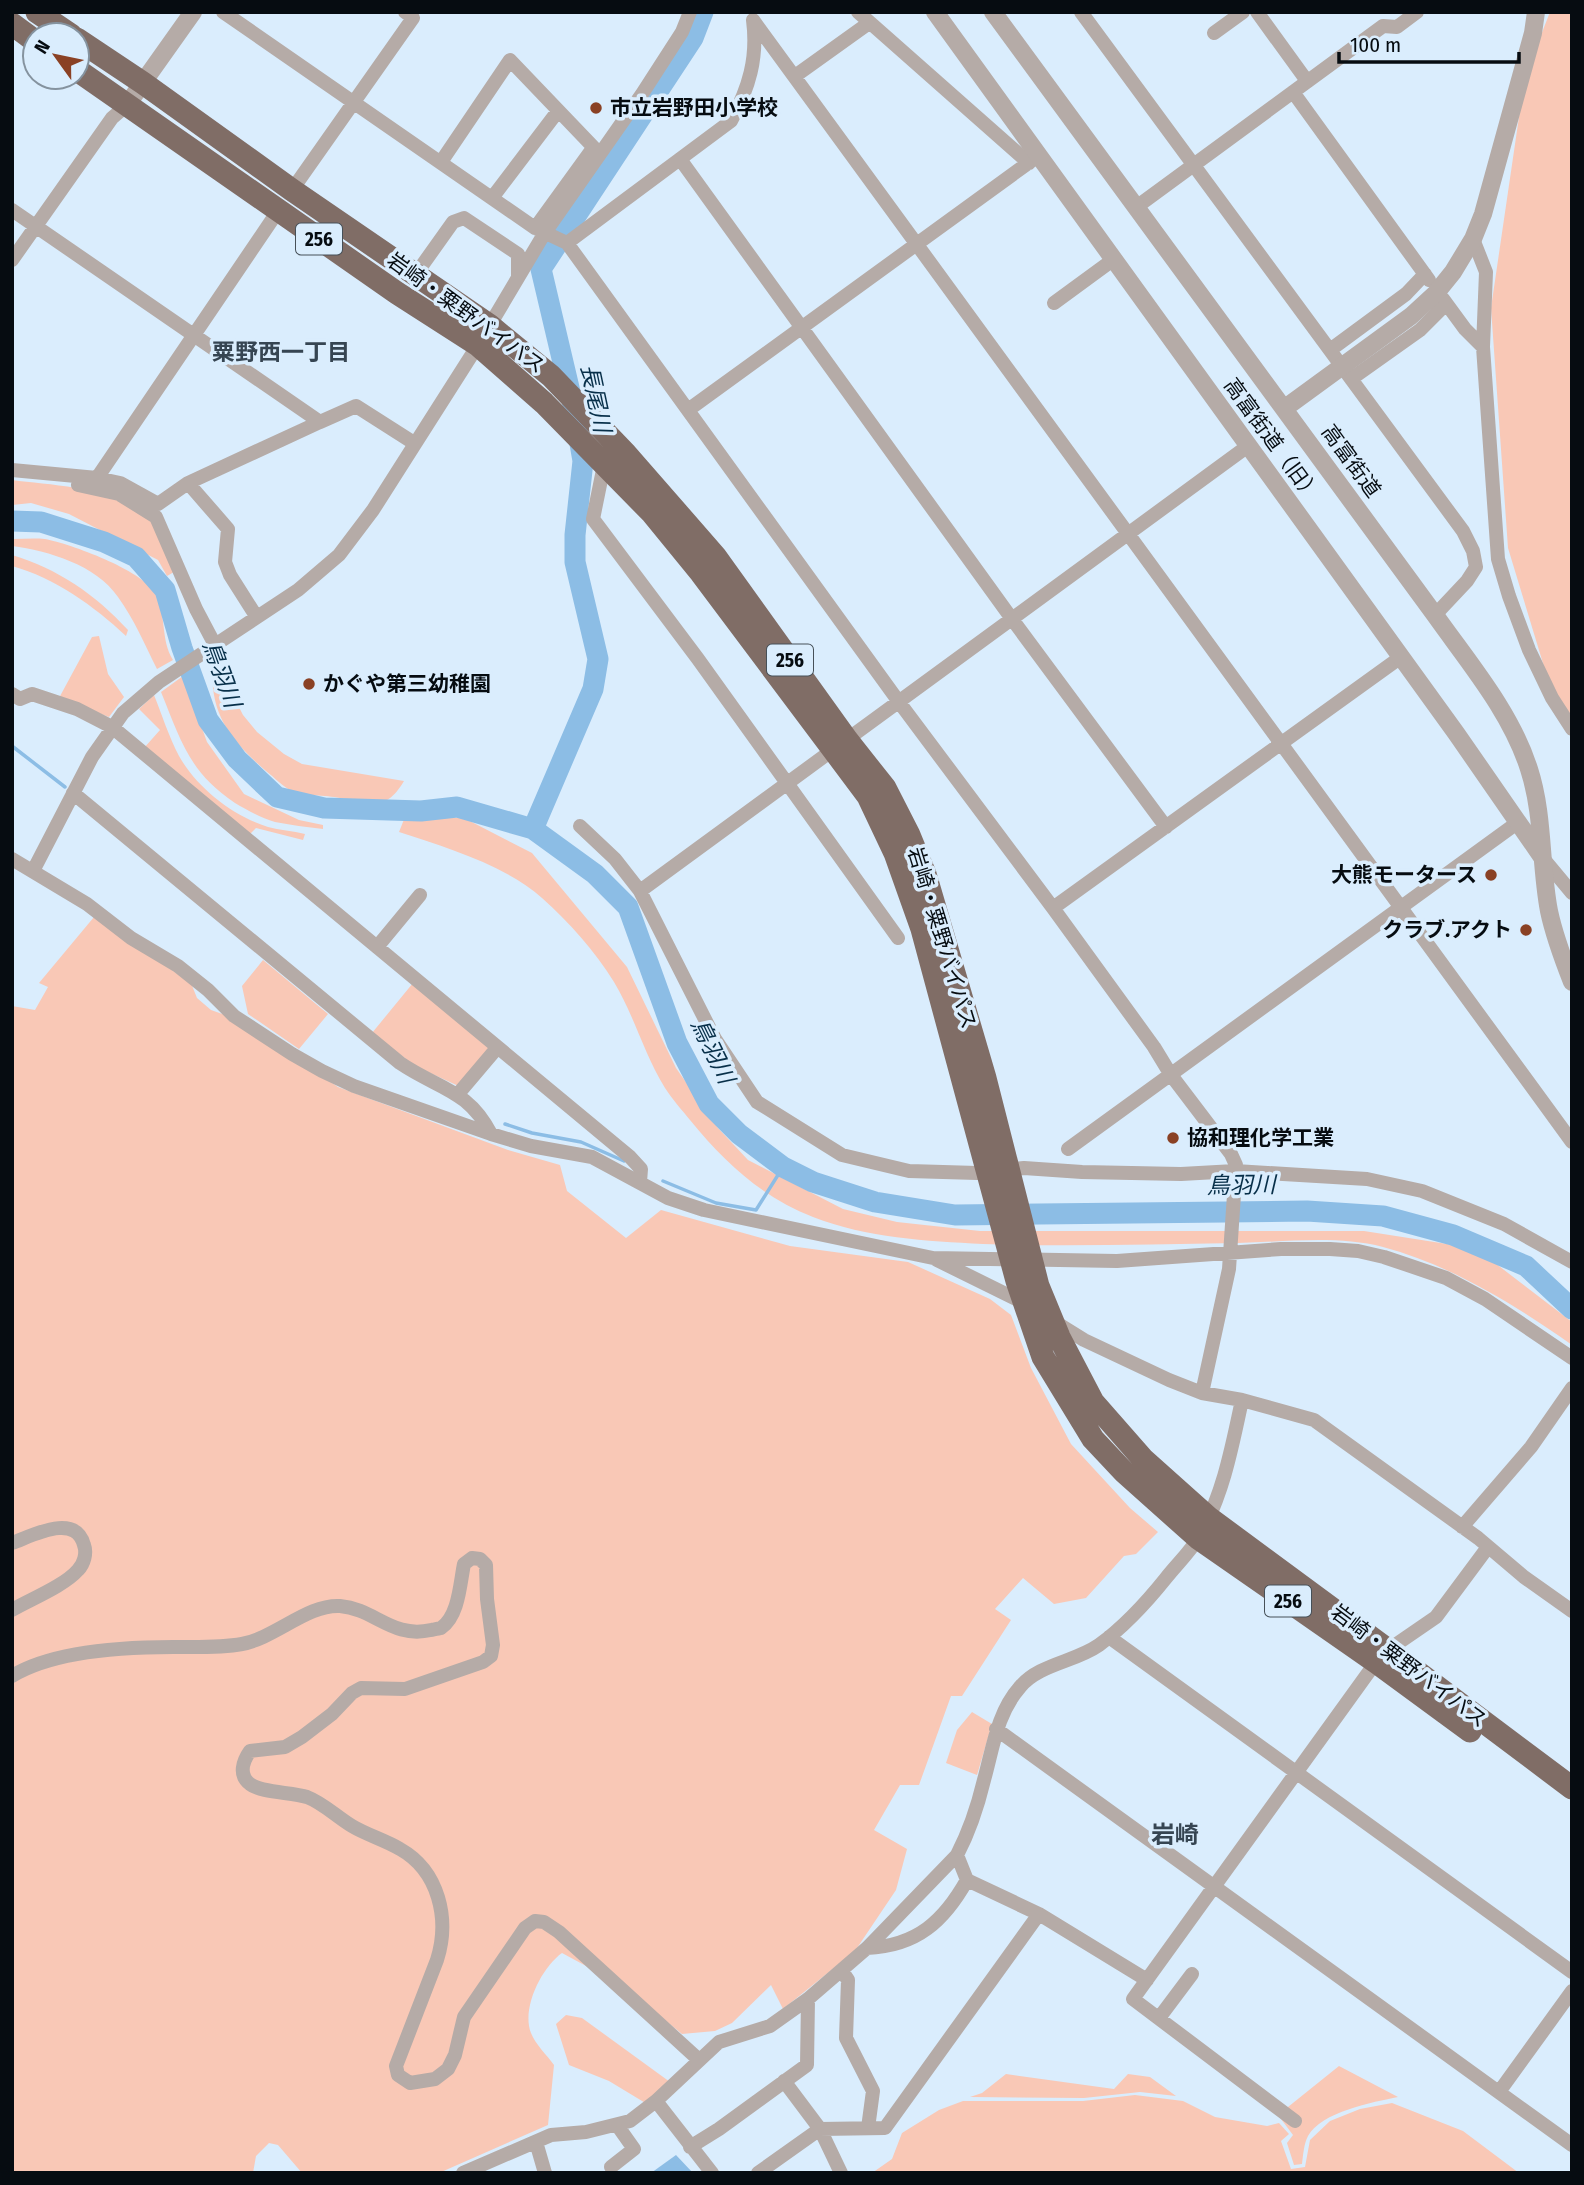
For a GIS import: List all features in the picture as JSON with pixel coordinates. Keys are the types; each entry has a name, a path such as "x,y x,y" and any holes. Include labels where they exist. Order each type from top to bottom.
{"highway":[{"name":"岩崎・粟野バイパス","path":"91,48 416,274 484,335 555,414 652,513 841,744"},
{"name":"岩崎・粟野バイパス","path":"91,80 397,293 484,335 551,376 599,425 715,556 841,744 931,925 985,1078 1038,1286 1068,1353 1093,1402 1204,1528"},
{"name":"岩崎・粟野バイパス","path":"931,925 1017,1281 1043,1357 1093,1439 1124,1472 1572,1788"},
{"name":"岩崎・粟野バイパス","path":"1382,1656 1572,1805"}],"street":[{"path":"12,260 112,118 127,105 193,12"},
{"path":"223,12 539,231 567,243 1231,1154 1236,1165 1231,1252 1202,1393"},
{"path":"292,190 413,18 405,12"},
{"path":"33,871 92,757 112,727 135,701 159,682 298,590 339,555 373,510 484,335 518,278 539,231 682,32 690,12"},
{"name":"高富街道（旧）","path":"936,12 1034,160 1114,260 1401,657 1517,823 1572,894"},
{"name":"高富街道","path":"993,12 1285,408 1492,695 1512,729 1529,769 1539,817 1549,911 1572,982"},
{"path":"1081,12 1463,531 1473,551 1476,567 1467,581 1435,615"},
{"path":"1214,33 1243,12"},
{"path":"1257,12 1307,81"},
{"path":"1135,208 1293,92 1383,19 1397,27 1417,12"},
{"path":"1346,373 1436,293 1453,272 1473,239 1495,170 1536,12"},
{"path":"752,16 1572,1142"},
{"path":"567,243 731,121 753,69 756,44 752,16"},
{"path":"688,410 1034,160 863,17 795,76"},
{"path":"440,162 510,60 597,151"},
{"path":"1293,92 1427,277 1330,350"},
{"path":"492,198 558,111"},
{"path":"680,159 1012,619 1166,827"},
{"path":"12,210 320,422"},
{"path":"97,478 278,211"},
{"path":"416,274 453,222 464,218 518,254 518,278"},
{"path":"1473,239 1486,272 1483,347 1498,559 1508,596 1529,650 1552,698 1572,729"},
{"path":"1054,303 1114,260"},
{"path":"1285,408 1420,330 1445,301 1465,329 1483,347"},
{"path":"12,470 97,478 120,484 158,504 188,483 356,406 414,443"},
{"path":"640,891 1248,446"},
{"path":"597,457 593,519 698,659 898,939"},
{"path":"30,471 44,481 94,487 119,494 156,517 212,646"},
{"path":"188,483 228,528 225,562 230,575 256,616"},
{"path":"1053,908 1401,657"},
{"path":"12,694 20,699 32,694 77,709 112,727 631,1157 641,1169 640,1182"},
{"path":"73,793 400,1063 458,1094 481,1116 491,1134"},
{"path":"1068,1149 1517,823"},
{"path":"580,825 615,859 640,891 715,1039 757,1102 842,1155 909,1171 977,1173 1024,1168 1082,1172 1367,1179 1422,1191 1504,1224 1572,1262"},
{"path":"12,859 87,904 131,938 178,966 234,1016 292,1054 354,1086 531,1146 592,1157 668,1198 704,1210 933,1258 1117,1261 1281,1249 1330,1249 1384,1257 1446,1278 1485,1298 1572,1357"},
{"path":"377,947 420,895"},
{"path":"458,1094 497,1048"},
{"path":"933,1258 1018,1298 1084,1340 1169,1380 1202,1393 1314,1420 1572,1611"},
{"path":"1462,1527 1531,1447 1572,1388"},
{"path":"463,2173 487,2168 551,2135 586,2132 630,2121 656,2101 719,2042 770,2026 808,1999 867,1948 957,1855 966,1839 984,1782 996,1729 1021,1685 1033,1675 1087,1654 1109,1637 1145,1604 1204,1528 1224,1479 1242,1401"},
{"path":"12,1543 56,1527 69,1528 78,1534 84,1545 85,1558 79,1570 71,1576 12,1610"},
{"path":"1295,2121 1133,1999 1382,1656 1436,1617 1488,1547"},
{"path":"12,1676 43,1661 85,1654 157,1647 241,1644 264,1638 316,1611 333,1606 351,1607 399,1630 421,1632 440,1628 453,1614 464,1564 472,1558 480,1559 486,1565 493,1645 491,1656 483,1662 405,1689 361,1688 302,1738 285,1747 250,1751 244,1760 243,1773 250,1784 312,1799 354,1827 401,1849 422,1865 437,1892 444,1920 443,1944 396,2066 398,2075 410,2083 435,2079 447,2069 455,2055 464,2017 526,1928 536,1921 544,1922 559,1932 698,2059"},
{"path":"1109,1637 1572,1972"},
{"path":"996,1729 1572,2145"},
{"path":"957,1855 967,1880 1039,1914 1147,1980"},
{"path":"867,1948 888,1947 915,1936 937,1922 955,1901 967,1880"},
{"path":"758,2173 820,2129 885,2128 1039,1914"},
{"path":"842,1971 848,1980 846,2038 873,2091 868,2128"},
{"path":"1159,2018 1192,1974"},
{"path":"1499,2092 1572,1991"},
{"path":"691,2147 807,2065 808,1999"},
{"path":"784,2081 820,2129 841,2173"},
{"path":"656,2101 712,2173"},
{"path":"611,2167 634,2149 617,2125"},
{"path":"536,2141 545,2173"}],"shaded area":[{"path":"1550,12 1572,12 1572,720 1552,693 1508,548 1491,308 1525,76"},
{"path":"12,480 92,491 131,505 147,516 159,531 174,572 167,576 158,560 69,514 31,503 12,505"},
{"path":"12,539 45,539 71,546 105,559 148,584 159,601 166,644 173,660 157,669 124,605 97,576 71,561 12,546"},
{"path":"12,555 75,584 128,630 126,636 73,594 28,571 12,566"},
{"path":"99,636 108,674 124,697 109,717 59,698 92,637"},
{"path":"213,656 243,715 257,732 284,754 302,764 404,781 390,798 376,803 302,794 285,787 230,734 217,707 212,675"},
{"path":"183,676 207,742 244,794 299,820 323,825 323,829 265,818 235,803 207,779 188,754 161,692"},
{"path":"154,695 179,756 206,790 242,816 268,827 305,834 303,840 256,828 249,835 144,748 160,730 139,709"},
{"path":"405,817 464,818 532,853 627,967 676,1068 718,1128 748,1160 843,1209 897,1222 980,1231 1364,1231 1447,1244 1467,1249 1495,1263 1572,1322 1572,1345 1528,1315 1458,1275 1408,1255 1365,1243 1311,1240 1079,1245 962,1243 918,1240 854,1230 795,1209 745,1177 703,1136 674,1100 658,1075 607,970 562,917 542,898 511,876 474,858 399,832"},
{"path":"94,917 191,983 197,998 211,1010 245,1022 338,1087 508,1150 560,1165 567,1191 626,1238 661,1210 790,1246 908,1262 990,1299 1011,1315 1031,1368 1071,1444 1130,1508 1158,1532 1136,1554 1124,1556 1086,1598 1054,1604 1023,1578 995,1609 1011,1620 962,1696 951,1696 919,1785 900,1785 874,1830 907,1849 896,1890 855,1951 783,2009 771,1985 732,2023 715,2031 682,2034 623,1986 562,1953 541,1978 531,2000 529,2012 531,2033 554,2065 548,2125 439,2173 302,2173 278,2145 269,2143 256,2156 253,2173 12,2173 12,1006 35,1010 48,987 39,983"},
{"path":"263,960 328,1014 299,1049 248,1014 242,986"},
{"path":"413,983 495,1052 465,1089 415,1066 372,1033"},
{"path":"972,1712 992,1724 977,1775 946,1763 957,1730"},
{"path":"566,2015 582,2018 670,2082 647,2104 609,2081 569,2065 556,2024"},
{"path":"1339,2066 1398,2097 1348,2109 1324,2120 1308,2136 1302,2164 1294,2165 1287,2143 1293,2135 1278,2115"},
{"path":"1006,2074 1114,2089 1128,2074 1150,2077 1176,2096 1140,2092 1084,2098 970,2097 982,2093"},
{"path":"1135,2095 1183,2101 1215,2117 1267,2126 1279,2123 1289,2134 1281,2141 1291,2169 1305,2167 1310,2140 1330,2121 1360,2109 1392,2103 1463,2131 1519,2173 872,2173 892,2159 902,2133 939,2110 963,2101 1083,2101"}],"water":[{"path":"676,2155 693,2173 651,2173"}],"waterway":[{"name":"長尾川","path":"533,829 593,689 598,659 575,562 575,535 583,461 574,409 541,269 693,38 703,12"},
{"name":"鳥羽川","path":"12,521 41,522 104,542 136,557 165,590 208,720 237,759 277,797 324,808 421,811 457,807 533,829 595,874 628,907 677,1043 709,1104 739,1134 783,1167 813,1182 875,1202 955,1215 1307,1211 1383,1216 1453,1235 1526,1266 1572,1309"},
{"path":"12,746 65,787"},
{"path":"505,1124 532,1133 581,1142 624,1161"},
{"path":"663,1181 716,1203 756,1210 783,1167"}],"place":[{"name":"市立岩野田小学校","path":"596,108"},
{"name":"かぐや第三幼稚園","path":"309,684"},
{"name":"大熊モータース","path":"1491,875"},
{"name":"クラブ.アクト","path":"1526,930"},
{"name":"協和理化学工業","path":"1173,1138"}],"district":[{"name":"粟野西一丁目","path":"281,352"},
{"name":"岩崎","path":"1175,1835"}]}
